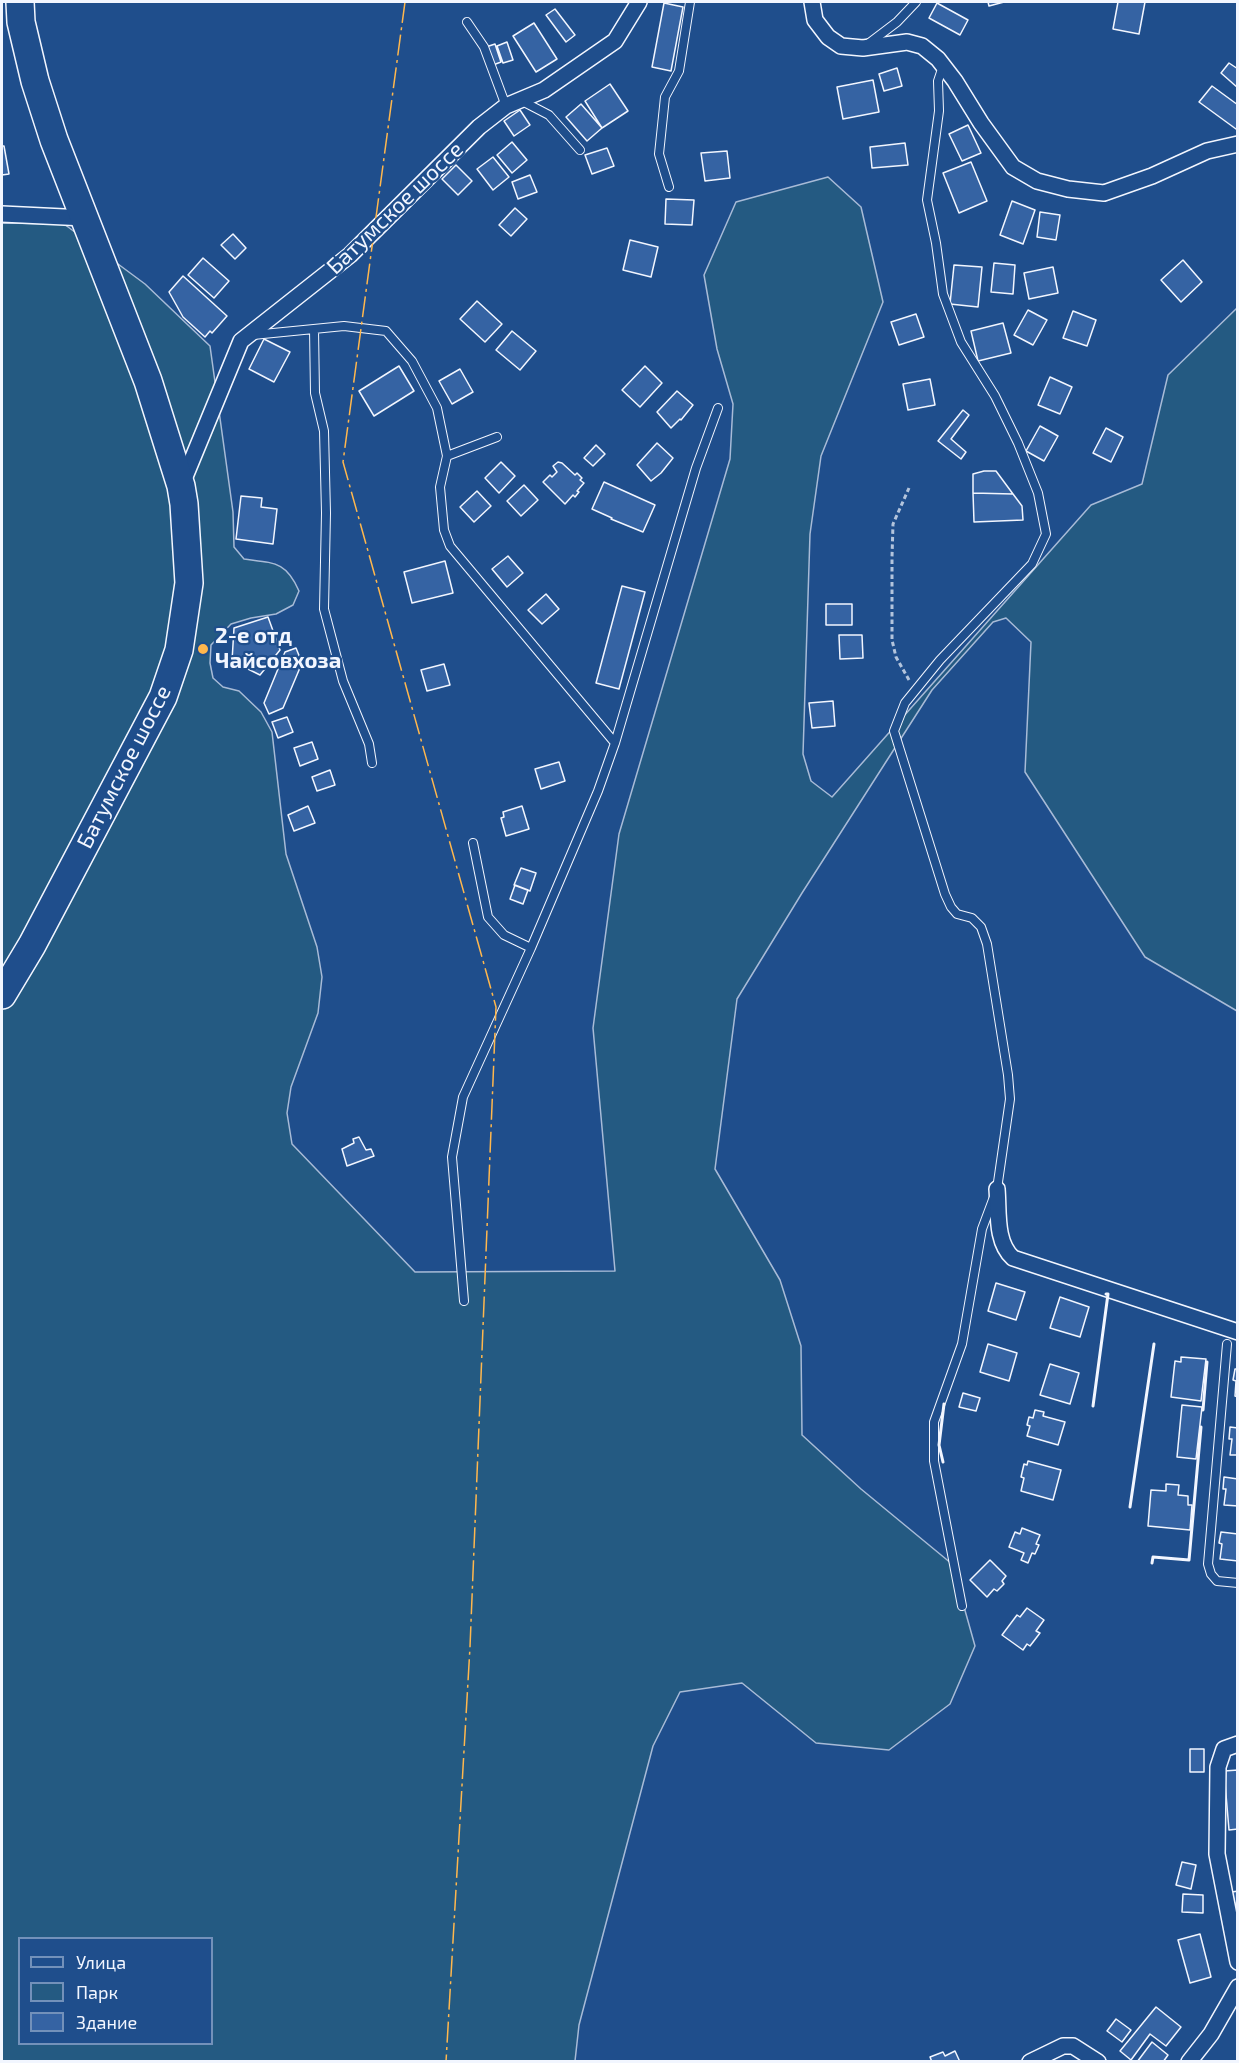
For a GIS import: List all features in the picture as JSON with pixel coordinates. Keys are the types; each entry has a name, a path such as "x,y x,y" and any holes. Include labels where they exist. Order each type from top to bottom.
{"highway":[{"name":"Батумское шоссе","path":"2,995 32,945 163,697 179,650 189,583 181,486 148,381 54,140 35,81 21,22 20,2"}],"street":[{"name":"Батумское шоссе","path":"181,486 241,341 350,255 479,127 513,103 544,90 615,41 639,2"},
{"path":"812,2 815,20 828,38 842,46 863,48 907,42 922,46 955,81 981,123 1013,167 1037,181 1068,189 1104,193 1152,176 1207,151 1238,144"},
{"path":"2,214 85,218"},
{"path":"997,1189 1002,1243 1006,1252 1013,1258 1238,1332"},
{"path":"1238,1744 1224,1749 1218,1767 1217,1854 1238,1962"},
{"path":"1189,2061 1211,2034 1238,1987"},
{"path":"1030,2061 1064,2046 1072,2046 1098,2061"}],"lane":[{"path":"669,187 659,154 665,97 679,71 690,2"},
{"path":"863,48 897,22 916,2"},
{"path":"467,22 484,47 513,103 549,115 580,150"},
{"path":"943,66 938,81 939,111 927,200 943,294 960,342 995,396 1018,443 1038,493 1046,534 1032,564 1004,595 973,623 905,703 894,731 951,908 957,914 972,918 981,927 987,944 1010,1099 997,1189 982,1229 962,1344 934,1422 934,1461 962,1606"},
{"path":"246,336 344,326 386,331 412,361 437,408 447,456 440,487 444,530 450,546 615,743"},
{"path":"314,329 315,393 324,431 326,513 324,609 343,681 369,744 372,763"},
{"path":"464,1301 452,1157 463,1096 531,948 598,791 615,743 696,468 718,408"},
{"path":"447,456 497,438"},
{"path":"473,843 488,917 504,935 531,948"},
{"path":"1227,1344 1208,1564 1211,1574 1217,1581 1238,1583"}],"path":[{"path":"909,488 894,524 892,639 896,657 915,692"}],"green space":[{"path":"828,177 861,207 883,302 821,456 810,534 803,754 811,781 832,797 1091,505 1142,484 1168,375 1237,308 1237,1011 1145,957 1025,772 1031,642 1006,618 993,622 932,690 737,999 715,1169 780,1280 801,1346 802,1435 861,1489 952,1564 975,1646 950,1704 889,1750 816,1743 742,1683 680,1692 653,1746 579,2025 575,2061 2,2062 2,223 64,224 145,284 210,346 233,512 234,547 244,559 271,563 284,569 299,591 293,605 276,614 231,624 211,645 210,663 213,678 223,687 239,691 261,712 272,732 286,854 317,947 322,977 318,1013 291,1087 287,1113 292,1144 415,1272 615,1271 593,1028 619,834 730,459 733,404 717,349 704,275 736,202"}],"building":[{"path":"988,2 1004,2 989,6"},
{"path":"1118,2 1145,2 1139,34 1113,29"},
{"path":"664,3 683,7 671,71 652,67"},
{"path":"937,3 968,20 960,35 929,18"},
{"path":"555,9 575,35 566,42 546,15"},
{"path":"534,23 557,59 536,72 513,36"},
{"path":"507,42 513,60 503,63 497,46"},
{"path":"495,44 501,62 493,65 486,47"},
{"path":"1229,63 1238,69 1238,88 1221,73"},
{"path":"897,68 902,86 884,91 879,74"},
{"path":"873,80 879,112 843,119 837,87"},
{"path":"610,84 628,111 602,128 585,101"},
{"path":"1212,86 1238,105 1238,127 1236,129 1199,102"},
{"path":"581,104 602,128 587,141 566,117"},
{"path":"520,110 530,125 514,136 504,121"},
{"path":"968,125 981,153 962,161 949,134"},
{"path":"512,142 527,160 512,173 497,155"},
{"path":"905,143 908,165 872,168 870,147"},
{"path":"2,146 4,146 9,174 2,175"},
{"path":"607,148 614,166 592,174 585,155"},
{"path":"727,151 730,178 705,181 701,153"},
{"path":"493,157 509,177 493,190 477,169"},
{"path":"971,162 987,201 959,213 943,173"},
{"path":"456,165 472,181 458,195 442,179"},
{"path":"530,175 537,192 518,199 512,182"},
{"path":"666,199 694,200 692,225 665,224"},
{"path":"1012,201 1035,210 1023,244 1000,235"},
{"path":"515,208 527,219 511,236 499,225"},
{"path":"1040,212 1060,215 1056,240 1037,237"},
{"path":"233,234 246,248 235,259 221,245"},
{"path":"630,240 658,247 651,277 623,270"},
{"path":"203,258 229,281 214,298 188,275"},
{"path":"1183,260 1202,282 1181,302 1161,280"},
{"path":"994,263 1015,265 1013,294 991,292"},
{"path":"954,265 982,267 978,307 950,304"},
{"path":"1053,267 1058,293 1029,299 1024,273"},
{"path":"183,276 227,316 212,333 210,331 205,337 183,317 169,292"},
{"path":"477,301 502,324 485,342 460,319"},
{"path":"1028,310 1047,320 1033,345 1014,335"},
{"path":"1073,311 1096,320 1087,346 1063,338"},
{"path":"916,314 924,337 899,345 891,322"},
{"path":"1003,323 1011,353 978,361 971,331"},
{"path":"512,331 536,351 520,370 496,350"},
{"path":"264,339 290,352 274,382 249,369"},
{"path":"399,366 414,391 374,416 359,391"},
{"path":"645,366 662,383 640,407 622,390"},
{"path":"460,369 473,392 452,404 439,381"},
{"path":"1050,377 1072,387 1060,414 1038,405"},
{"path":"930,379 935,405 908,410 903,384"},
{"path":"677,391 693,405 671,428 657,412"},
{"path":"963,410 969,415 951,439 966,452 961,459 938,441"},
{"path":"1040,426 1058,436 1044,461 1026,451"},
{"path":"1106,428 1123,437 1111,462 1093,453"},
{"path":"657,443 673,458 651,481 637,465"},
{"path":"596,445 605,454 593,466 584,458"},
{"path":"501,462 515,476 499,493 485,478"},
{"path":"558,462 575,475 577,473 584,483 575,497 573,495 565,504 543,482 557,472 553,466"},
{"path":"996,471 1013,494 973,493 973,474"},
{"path":"604,482 655,505 643,532 592,509"},
{"path":"524,485 538,500 521,516 507,501"},
{"path":"477,491 491,506 474,522 460,507"},
{"path":"973,493 1013,494 1022,506 1023,520 974,522"},
{"path":"241,496 262,498 261,507 277,509 273,544 236,539"},
{"path":"508,556 523,573 507,587 492,569"},
{"path":"445,561 453,593 412,603 404,572"},
{"path":"622,586 645,592 619,689 596,683"},
{"path":"546,594 559,609 542,624 528,610"},
{"path":"826,604 852,604 852,625 826,625"},
{"path":"268,617 280,650 260,675 232,661 234,628"},
{"path":"839,635 862,635 863,658 840,659"},
{"path":"296,648 302,663 283,708 269,714 264,703 285,652"},
{"path":"444,664 450,685 427,691 421,670"},
{"path":"833,701 835,726 812,728 809,703"},
{"path":"287,717 293,732 278,738 272,722"},
{"path":"312,742 318,759 300,766 294,748"},
{"path":"559,762 565,781 541,789 535,769"},
{"path":"330,770 335,785 317,791 312,777"},
{"path":"308,806 315,823 294,831 288,815"},
{"path":"522,806 529,829 506,836 501,818 504,817 503,812"},
{"path":"521,868 536,873 530,891 514,885"},
{"path":"515,885 528,890 523,904 510,899"},
{"path":"359,1137 366,1150 371,1149 374,1156 347,1166 342,1149 354,1143 353,1139"},
{"path":"996,1283 1025,1292 1016,1320 988,1311"},
{"path":"1060,1297 1089,1307 1080,1337 1050,1328"},
{"path":"988,1344 1017,1353 1009,1381 980,1372"},
{"path":"1181,1357 1206,1359 1201,1401 1171,1397 1175,1361 1181,1362"},
{"path":"1050,1364 1079,1373 1070,1404 1040,1395"},
{"path":"1235,1369 1238,1369 1238,1397 1235,1396 1236,1381 1233,1380"},
{"path":"963,1393 980,1398 976,1411 959,1407"},
{"path":"1182,1405 1202,1407 1196,1459 1177,1457"},
{"path":"1035,1410 1044,1412 1043,1416 1065,1422 1058,1445 1027,1436 1030,1426 1027,1425 1029,1417 1033,1418"},
{"path":"1230,1427 1238,1428 1238,1455 1230,1455 1232,1439 1229,1439"},
{"path":"1028,1461 1061,1470 1053,1500 1021,1491 1024,1464 1027,1465"},
{"path":"1224,1477 1238,1479 1238,1506 1224,1505 1226,1489 1223,1489"},
{"path":"1166,1484 1179,1485 1178,1495 1188,1496 1188,1505 1192,1505 1190,1530 1148,1526 1151,1490 1166,1491"},
{"path":"1022,1528 1040,1535 1036,1544 1039,1545 1035,1554 1032,1553 1028,1563 1021,1560 1024,1553 1009,1547 1015,1532 1020,1534"},
{"path":"1221,1532 1238,1534 1238,1561 1220,1559"},
{"path":"990,1560 1006,1576 1002,1581 1004,1584 997,1591 994,1589 987,1597 970,1580"},
{"path":"1027,1608 1044,1620 1036,1631 1040,1633 1030,1646 1027,1644 1023,1650 1002,1635 1017,1615 1020,1617"},
{"path":"1190,1749 1204,1749 1204,1772 1190,1772"},
{"path":"1238,1770 1238,1829 1229,1830 1224,1771"},
{"path":"1182,1862 1196,1865 1191,1889 1176,1885"},
{"path":"1238,1891 1238,1917 1232,1892"},
{"path":"1183,1894 1203,1895 1203,1913 1182,1912"},
{"path":"1200,1934 1211,1977 1190,1983 1178,1940"},
{"path":"1156,2007 1181,2027 1166,2046 1150,2034 1131,2060 1120,2051"},
{"path":"1116,2019 1131,2030 1122,2042 1107,2031"},
{"path":"1152,2042 1168,2055 1163,2062 1137,2062"},
{"path":"955,2051 960,2062 932,2062 930,2057 943,2052 945,2056"}],"wall":[{"path":"1093,1406 1108,1294 1106,1294"},
{"path":"1130,1507 1154,1344"},
{"path":"1203,1410 1207,1362"},
{"path":"943,1462 939,1445 944,1404"},
{"path":"1152,1563 1153,1557 1189,1560 1201,1427"}],"power":[{"path":"405,2 343,462 496,1007 470,1647 446,2062"}],"place":[{"name":"2-е отд Чайсовхоза","path":"203,649"}]}
